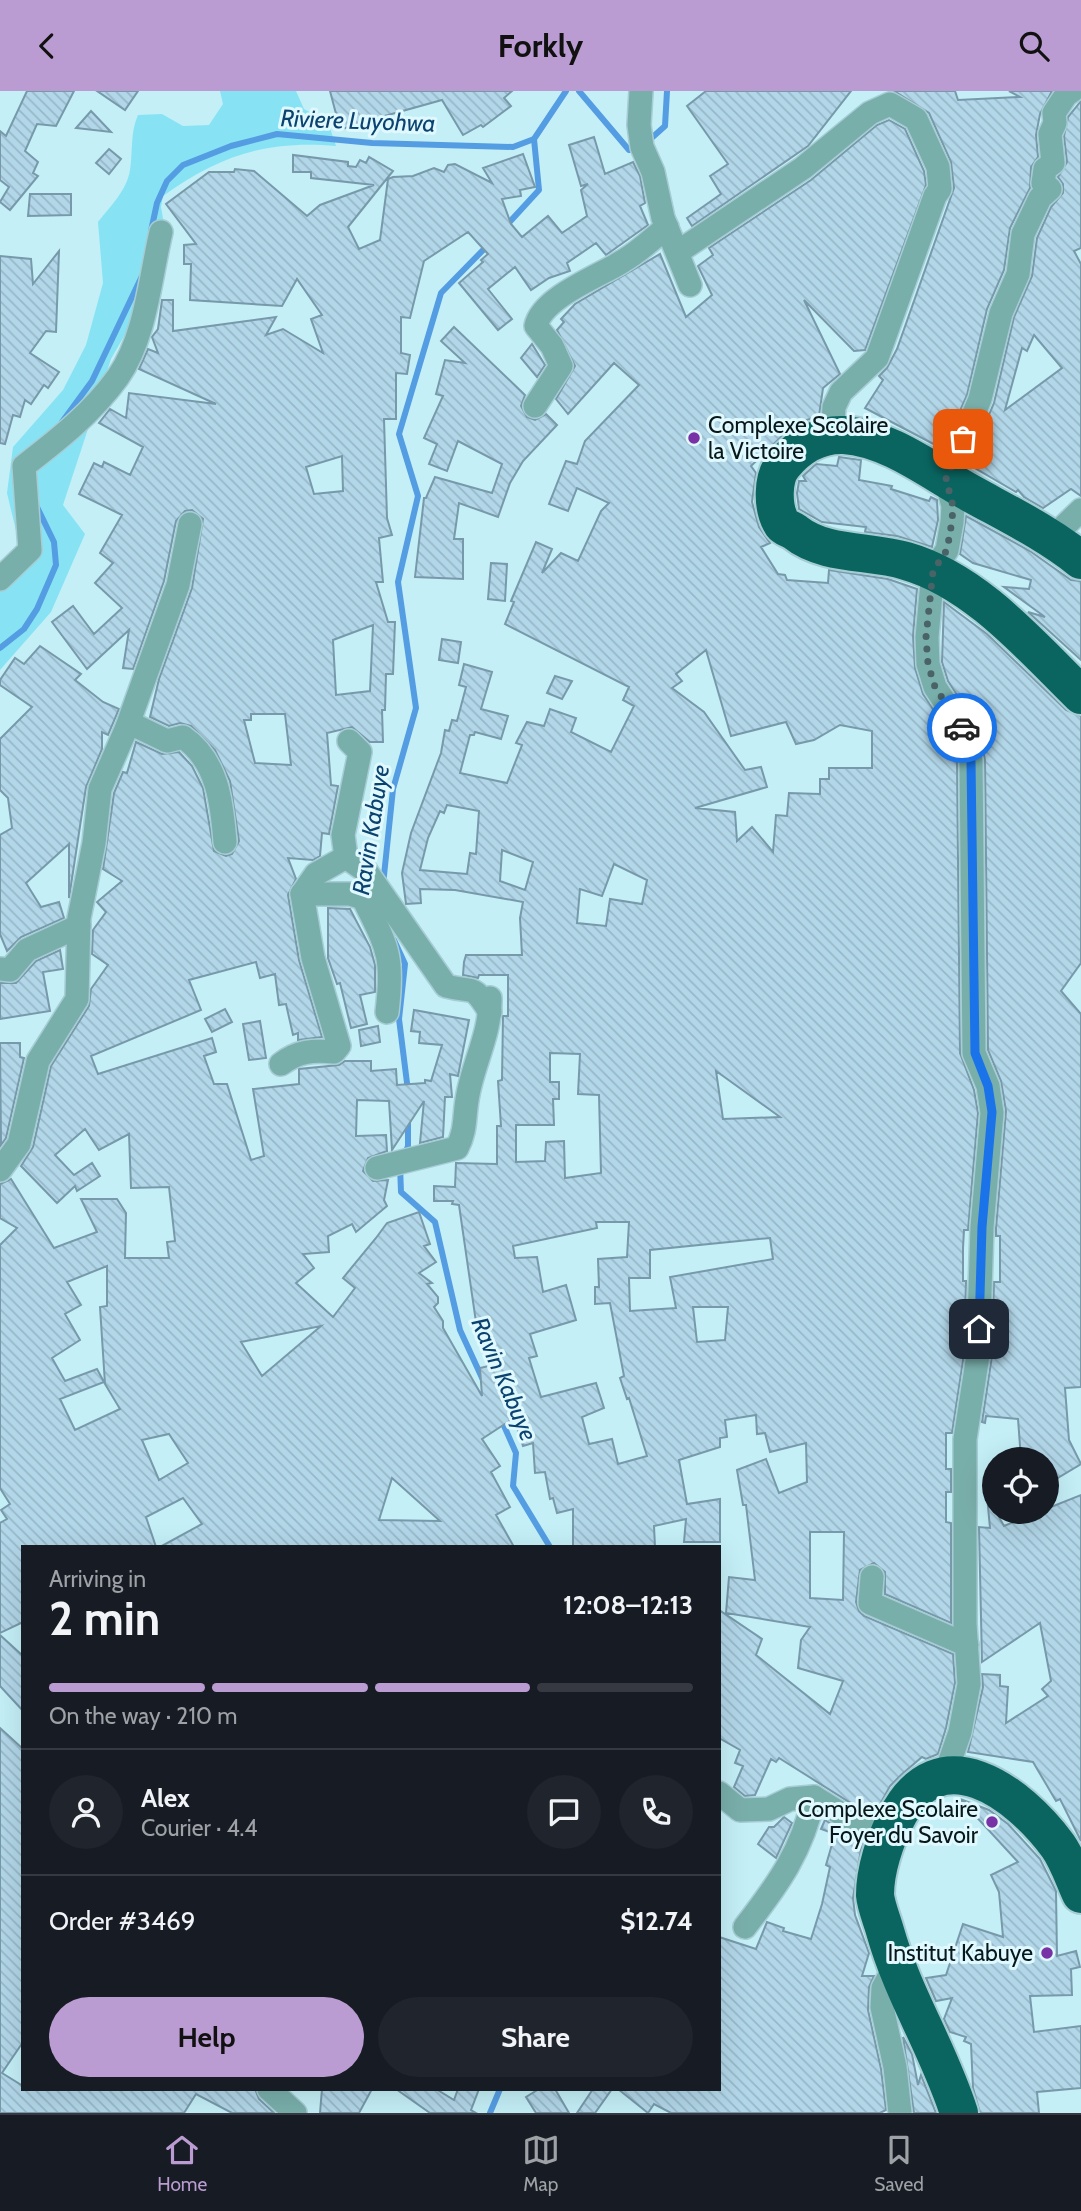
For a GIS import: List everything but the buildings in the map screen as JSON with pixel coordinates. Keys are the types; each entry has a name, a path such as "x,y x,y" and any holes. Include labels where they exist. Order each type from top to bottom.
{"highway":[{"path":"1067,549 877,442 842,435 814,440 794,452 778,470 775,496 783,525 801,540 905,560 933,571 966,590 1025,640 1081,695"},
{"path":"959,2113 950,2085 895,1966 875,1895 885,1841 904,1804 920,1788 945,1775 975,1777 1004,1790 1028,1810 1060,1849 1081,1894"}],"street":[{"path":"641,91 639,125 642,147 653,172 667,227 690,285"},
{"path":"945,1775 960,1732 969,1684 965,1439 978,1355 982,1227 992,1112 988,1086 975,1053 971,762 967,736 935,687 928,664 926,637 933,571 947,550 952,521 953,506 946,479 980,399 1000,313 1018,274 1023,234 1040,198 1051,189 1042,183 1045,169 1053,163 1050,134 1055,123 1054,113 1066,95 1072,91"},
{"path":"678,252 803,168 870,113 890,104 916,119 938,167 940,189 935,196 877,358 841,392 834,407 832,437"},
{"path":"535,406 561,366 552,347 536,326 537,320 564,295 623,261 667,227"},
{"path":"0,579 30,550 24,466 78,424 120,375 137,336 160,232"},
{"path":"1067,549 1081,510"},
{"path":"0,1170 19,1144 38,1061 77,999 79,926 94,843 100,789 127,727 178,585 190,524"},
{"path":"127,727 136,726 167,741 183,737 195,745 220,790 225,842"},
{"path":"349,741 360,752 343,835 346,857 366,871 446,986 458,989 467,987 477,991 490,1012"},
{"path":"281,1064 292,1056 310,1050 334,1052 339,1046 313,958 302,894 316,874 346,857"},
{"path":"302,894 350,894 363,898 386,943 392,974 387,1012"},
{"path":"0,969 10,970 27,950 79,926"},
{"path":"377,1168 457,1148 465,1134 467,1099 490,1012 490,988"},
{"path":"872,1577 870,1603 967,1645"},
{"path":"721,1795 740,1810 769,1809 790,1799 814,1797 885,1841"},
{"path":"745,1927 774,1890 806,1834 814,1797"},
{"path":"895,1966 883,1988 882,2007 895,2067 900,2113"},
{"path":"271,2091 295,2113"}],"shaded area":[{"path":"220,91 296,91 304,109 328,122 336,146 287,146 244,154 204,170 163,196 161,207 167,241 164,266 111,359 63,505 85,534 51,612 0,670 0,592 19,572 18,539 7,493 13,447 63,390 86,345 103,283 98,222 117,198 128,177 138,115 162,114 183,126 209,125 223,104"}],"waterway":[{"name":"Ravin Kabuye","path":"505,227 539,190 534,139 566,91"},
{"name":"Ravin Kabuye","path":"579,91 629,150 637,148"},
{"name":"Ravin Kabuye","path":"646,143 665,126 667,91"},
{"name":"Riviere Luyohwa","path":"151,231 157,203 167,181 183,165 231,146 277,134 372,143 513,147 534,139"},
{"name":"Ravin Kabuye","path":"383,885 393,789 416,708 398,582 418,496 399,434 441,293 488,245"},
{"name":"Riviere Luyohwa","path":"62,422 92,381 142,276"},
{"name":"Riviere Luyohwa","path":"0,648 24,629 37,609 56,565 54,542 36,505"},
{"name":"Ravin Kabuye","path":"394,940 405,964 399,1019 408,1091"},
{"name":"Ravin Kabuye","path":"404,1156 408,1146 408,1119"},
{"name":"Ravin Kabuye","path":"400,1166 401,1192 435,1222 460,1330 483,1380"},
{"name":"Ravin Kabuye","path":"501,1419 516,1453 513,1486 549,1545"},
{"name":"Ravin Kabuye","path":"490,2113 499,2091"}],"way so far":[{"path":"962,728 935,687 928,664 926,637 933,571 947,550 952,521 953,506 946,479 963,439"}],"place":[{"name":"Complexe Scolaire la Victoire","path":"694,438"},
{"name":"Complexe Scolaire Foyer du Savoir","path":"992,1822"},
{"name":"Institut Kabuye","path":"1047,1953"}],"route":[{"path":"962,728 967,736 971,762 975,1053 988,1086 992,1112 982,1227 979,1329"}]}
